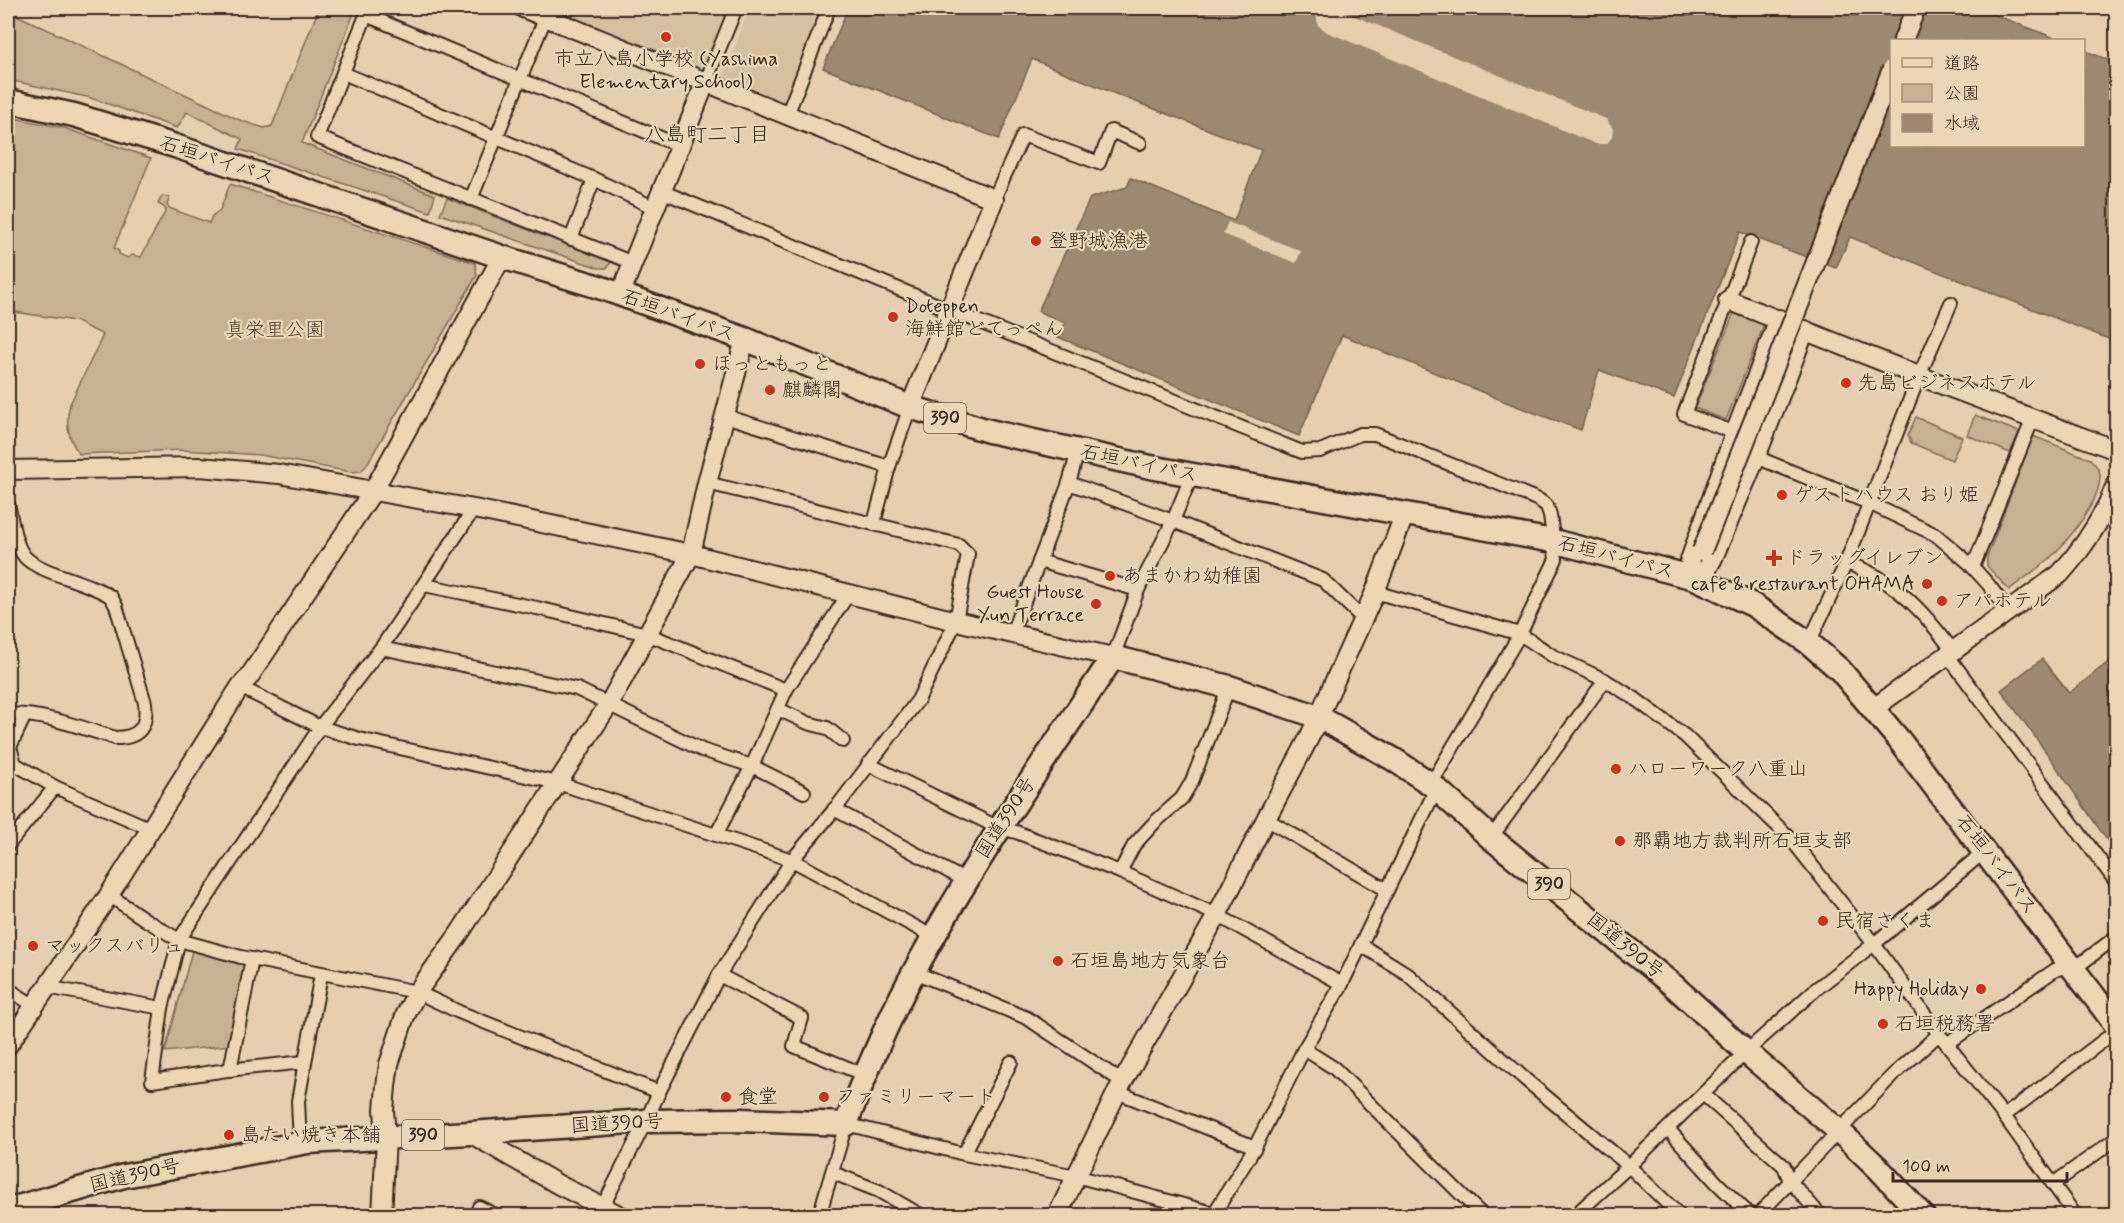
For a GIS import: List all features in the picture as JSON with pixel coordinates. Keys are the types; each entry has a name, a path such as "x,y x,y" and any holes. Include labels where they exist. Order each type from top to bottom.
{"highway":[{"name":"石垣バイパス","path":"8,101 74,115 182,148 620,295 745,339 910,407 989,431 1192,475 1553,541 1695,578 1753,605 1809,643 1840,670 1874,708 2116,1025"},
{"name":"国道390号","path":"15,1211 124,1176 300,1143 646,1121 741,1120 846,1124 865,1075 914,972 966,881 1113,657 1229,687 1319,717 1393,759 1433,786 1491,838 1674,986 1746,1052 1840,1132 1923,1215"}],"street":[{"path":"524,8 994,198"},
{"path":"620,295 736,8"},
{"path":"787,115 829,8"},
{"path":"1903,39 1916,8"},
{"path":"623,259 317,137 367,11 520,80 680,146"},
{"path":"471,199 546,16"},
{"path":"343,73 594,179 658,200 948,309 1302,452 1320,452 1360,434 1375,434 1539,500 1547,506 1556,559 1520,634 1433,786 1387,890 1341,984 1304,1049 1255,1147 1211,1213 1076,1176 964,1154 846,1124 819,1215"},
{"path":"1695,578 1702,551 1890,74"},
{"path":"874,523 889,467 910,407 994,198 1023,135 1099,163 1111,131 1140,143"},
{"path":"571,238 594,179"},
{"path":"1751,242 1684,414 1735,433 1759,450 1936,535 1972,567 2009,612"},
{"path":"8,1045 109,894 240,687 249,677 373,491 502,257"},
{"path":"1728,300 1919,376 2116,450"},
{"path":"1809,643 1846,563 1919,376 1951,303"},
{"path":"1695,578 1690,560 1779,319"},
{"path":"1695,578 1706,571 1712,560 1759,450 1805,330"},
{"path":"382,1215 386,1137 384,1110 389,1064 405,1016 417,992 457,938 609,704 691,554 745,339"},
{"path":"725,416 889,467"},
{"path":"1972,567 2032,418"},
{"path":"1012,633 1069,483 1078,451"},
{"path":"8,470 200,467 279,474 474,509 691,554 956,621 1113,657 1138,590 1173,521 1192,475"},
{"path":"601,1211 719,975 792,860 918,700 956,621 969,554 959,545 707,483"},
{"path":"1069,483 1323,580 1363,619"},
{"path":"1874,708 2060,574 2080,552 2096,529 2116,485"},
{"path":"8,504 18,542 25,557 39,566 111,597 123,627 147,714 137,734 124,738 115,738 61,722 8,714"},
{"path":"304,1062 152,1081 162,1008 180,940 320,727 381,648 474,509"},
{"path":"1057,1215 1120,1087 1217,915 1319,717 1375,592 1405,513"},
{"path":"1039,561 1138,590"},
{"path":"1846,563 1862,568 1903,593 1921,609 1950,653 2116,882"},
{"path":"424,585 648,634 786,690"},
{"path":"1375,592 1520,634 1553,656 1605,680 1634,698 1685,736 1791,839 1874,944 2076,1215"},
{"path":"716,835 752,766 786,690 849,593"},
{"path":"381,648 577,689 702,750 752,766 804,792"},
{"path":"1491,838 1605,680"},
{"path":"240,687 320,727 359,739 558,783 792,860 934,937"},
{"path":"1120,872 1134,845 1182,798 1192,781 1229,687"},
{"path":"778,709 808,723 827,728 843,741"},
{"path":"25,715 12,741 9,754 15,764 55,787 149,828"},
{"path":"868,764 999,828 1016,832 1120,872 1217,915 1341,984"},
{"path":"8,845 55,787"},
{"path":"834,809 966,881"},
{"path":"1266,819 1387,890"},
{"path":"1579,1214 1746,1052 1816,989 1874,944 1985,851"},
{"path":"109,894 180,940 252,959 417,992 459,1012 659,1092"},
{"path":"1757,1215 1892,1076 1944,1039 2055,970 2083,962 2116,937"},
{"path":"1361,945 1406,973 1629,1166 1680,1215"},
{"path":"230,1070 252,959"},
{"path":"914,972 1027,1018 1120,1087 1255,1147"},
{"path":"300,1143 298,1101 321,974"},
{"path":"719,975 802,1018 794,1046 865,1075"},
{"path":"46,987 162,1008"},
{"path":"8,989 33,1005"},
{"path":"2004,1116 2116,1031"},
{"path":"1304,1049 1334,1068 1483,1215"},
{"path":"964,1154 1011,1062"},
{"path":"1703,1094 1784,1166 1790,1181 1821,1215"},
{"path":"1668,1129 1716,1183 1751,1215"},
{"path":"470,1133 601,1211 621,1215"},
{"path":"2053,1184 2116,1139"},
{"path":"832,1173 879,1191 922,1215"},
{"path":"476,1215 479,1207 497,1215"}],"shaded area":[{"name":"市立八島小学校 (Yashima Elementary School)","path":"541,8 730,8 707,66 698,71"},
{"path":"750,8 823,8 785,103 723,77"}],"green space":[{"path":"319,8 356,8 302,143 435,195 430,212 238,149 242,139 187,112 177,128 91,98 8,80 8,11 242,121 264,128 272,126"},
{"name":"真栄里公園","path":"8,117 64,128 151,158 114,248 119,251 119,254 128,258 132,255 141,257 166,210 158,204 162,196 170,197 167,205 169,208 209,223 212,216 220,210 230,184 475,263 477,275 366,466 361,471 351,472 260,455 182,450 79,454 68,430 68,411 103,335 75,321 8,311"},
{"path":"447,198 611,262 607,268 599,268 440,214"},
{"path":"1736,308 1766,320 1726,420 1695,408"},
{"path":"1975,415 2019,432 2010,453 1967,435"},
{"path":"1916,417 1962,437 1952,460 1911,443 1908,435"},
{"path":"2033,436 2090,459 2100,474 2099,484 2082,520 2065,542 2049,559 2009,590 1987,566 1987,557"},
{"path":"193,947 248,961 231,1045 165,1052"}],"water":[{"path":"848,8 1977,8 2057,39 1890,39 1890,147 2085,147 2085,50 2116,63 2116,342 1850,237 1836,268 1740,232 1674,398 1599,370 1581,430 1342,335 1299,436 1058,337 1065,323 1038,311 1090,198 1127,187 1131,178 1234,221 1261,150 1032,59 999,139 823,68"},
{"path":"2116,656 2116,853 2001,690 2042,659 2069,693"}],"pier":[{"path":"1321,8 1335,8 1606,119 1613,129 1612,137 1607,144 1596,144 1327,32 1318,25 1316,15"},
{"path":"1228,222 1301,251 1296,263 1223,234"}],"place":[{"name":"市立八島小学校 (Yashima Elementary School)","path":"666,37"},
{"name":"登野城漁港","path":"1036,241"},
{"name":"Doteppen 海鮮館どてっぺん","path":"893,317"},
{"name":"ほっともっと","path":"700,364"},
{"name":"先島ビジネスホテル","path":"1846,383"},
{"name":"麒麟閣","path":"770,390"},
{"name":"ゲストハウス おり姫","path":"1782,495"},
{"name":"ドラッグイレブン","path":"1774,558"},
{"name":"あまかわ幼稚園","path":"1110,576"},
{"name":"cafe & restaurant OHAMA","path":"1927,584"},
{"name":"アパホテル","path":"1942,601"},
{"name":"Guest House Yun Terrace","path":"1096,604"},
{"name":"ハローワーク八重山","path":"1616,769"},
{"name":"那覇地方裁判所石垣支部","path":"1620,841"},
{"name":"民宿さくま","path":"1823,921"},
{"name":"マックスバリュ","path":"33,946"},
{"name":"石垣島地方気象台","path":"1058,961"},
{"name":"Happy Holiday","path":"1981,989"},
{"name":"石垣税務署","path":"1883,1024"},
{"name":"食堂","path":"726,1097"},
{"name":"ファミリーマート","path":"824,1097"},
{"name":"島たい焼き本舗","path":"229,1135"}],"district":[{"name":"八島町二丁目","path":"707,135"}]}
